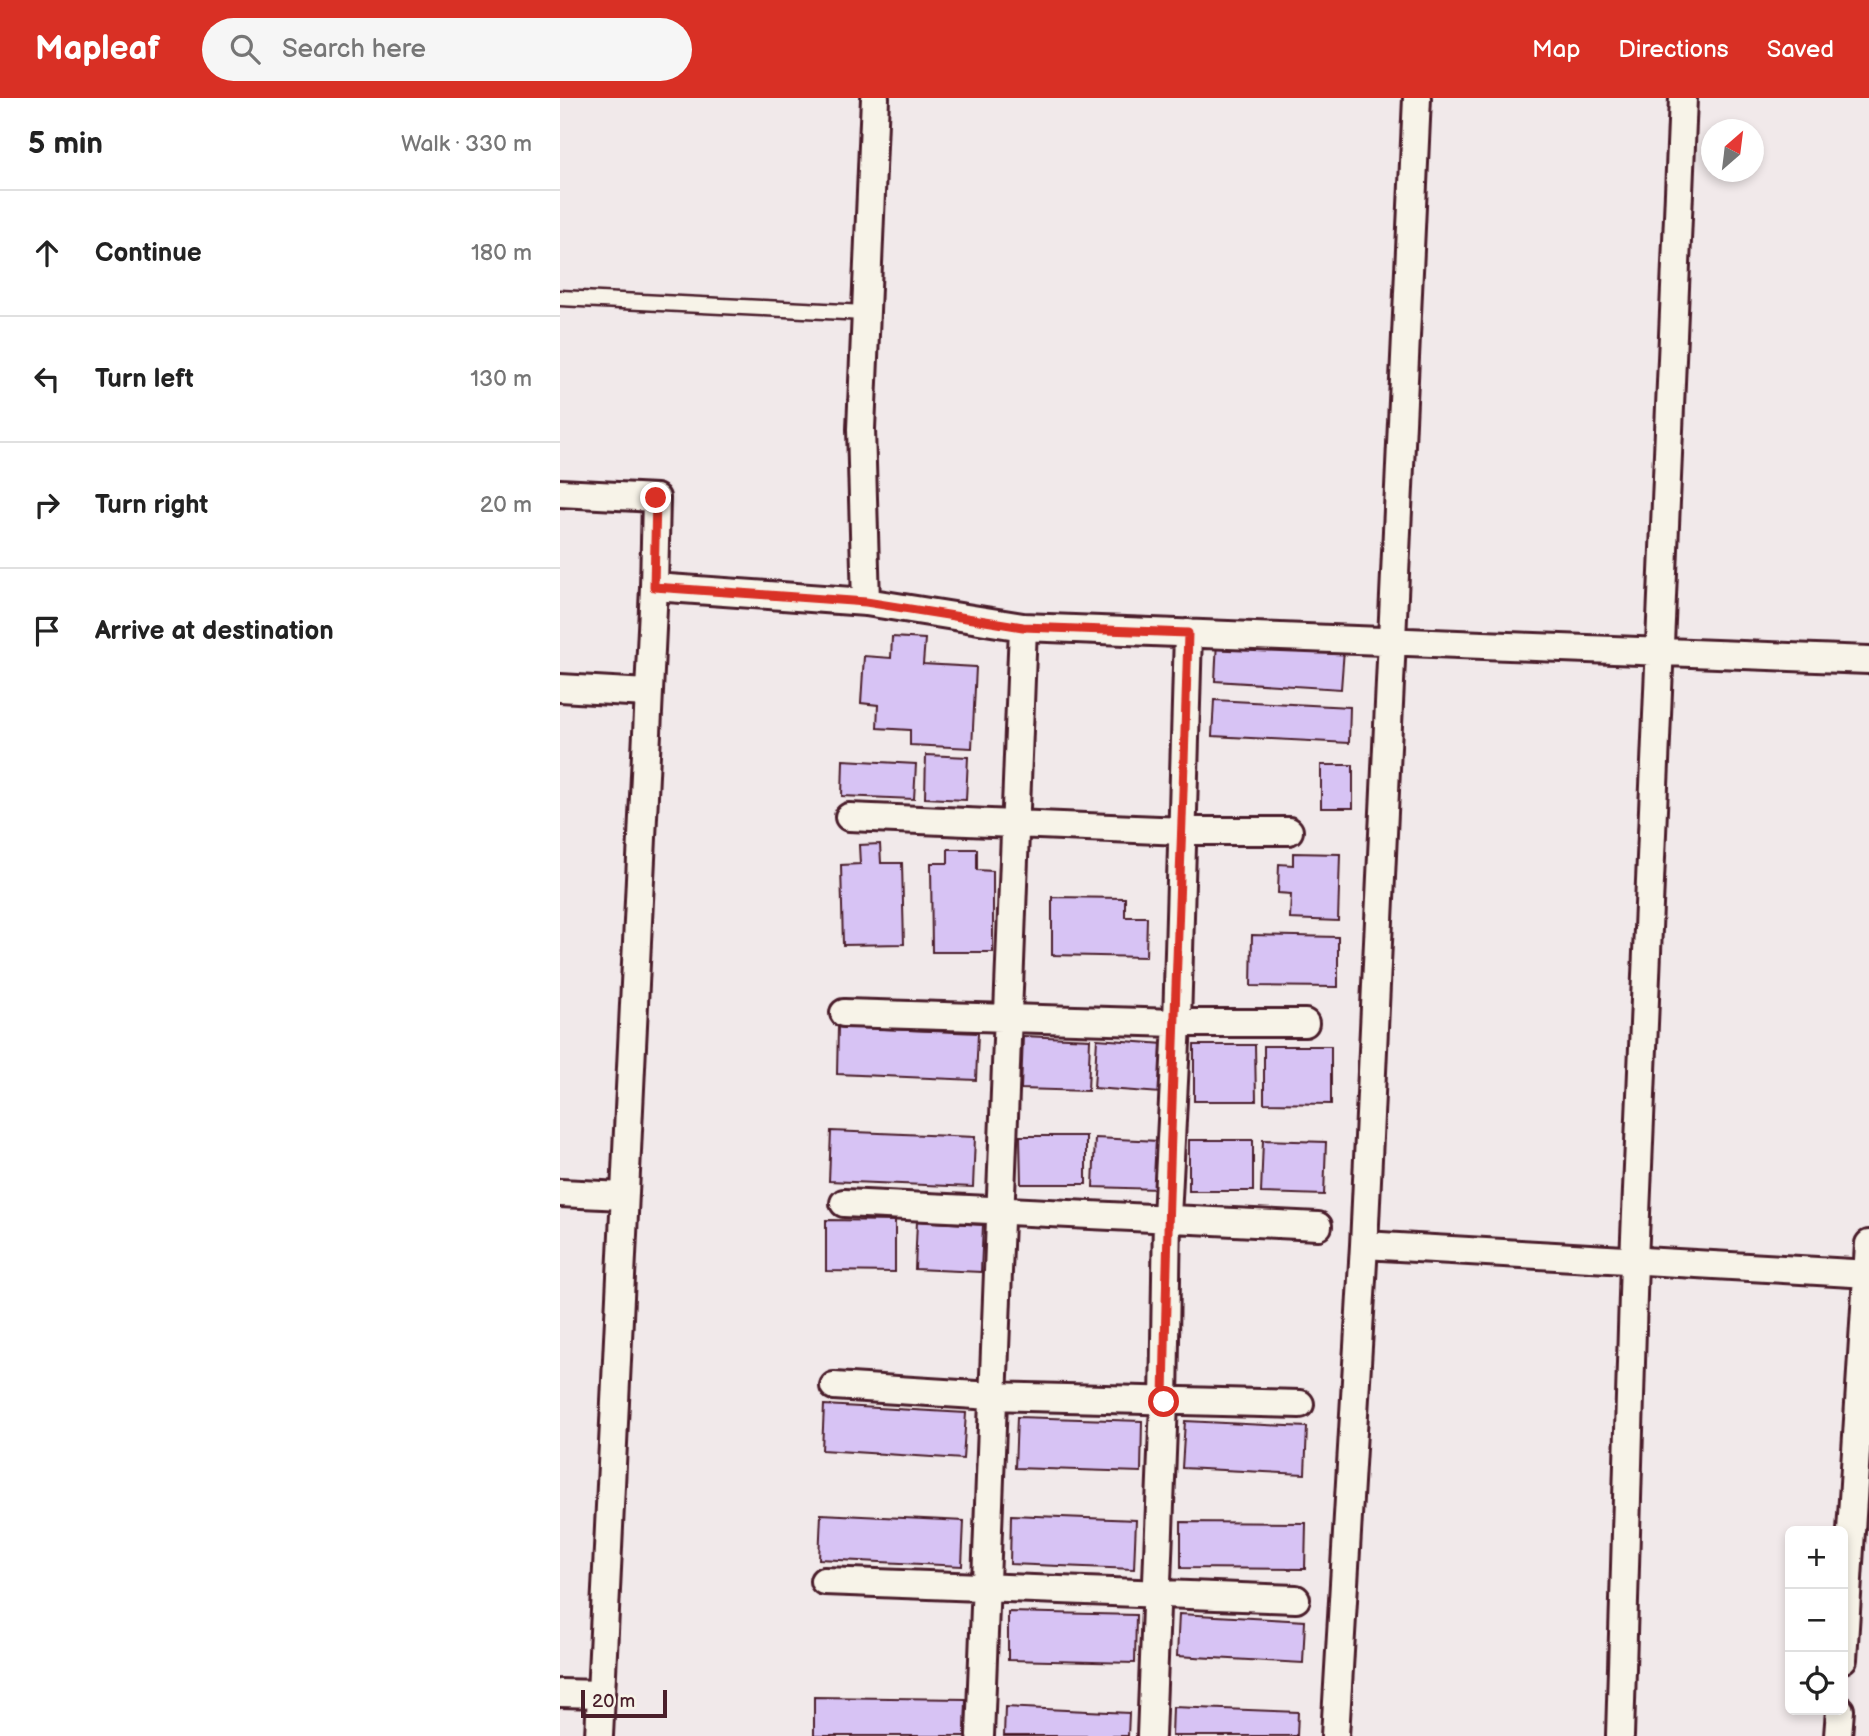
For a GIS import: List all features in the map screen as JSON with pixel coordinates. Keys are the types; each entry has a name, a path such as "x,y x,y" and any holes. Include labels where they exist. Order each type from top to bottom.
{"street":[{"path":"866,602 861,429 875,98"},
{"path":"1335,1736 1364,1245 1417,98"},
{"path":"1620,1736 1634,1261 1683,98"},
{"path":"560,493 656,498 599,1736"},
{"path":"654,587 866,602 1023,627 1869,660"},
{"path":"980,1736 1023,627"},
{"path":"1150,1736 1164,1402 1167,1217 1177,1023 1188,633"},
{"path":"560,688 647,693"},
{"path":"849,817 1183,831 1289,831"},
{"path":"844,1013 1177,1023 1305,1023"},
{"path":"560,1193 624,1196"},
{"path":"845,1203 1318,1226"},
{"path":"1844,1652 1869,1244"},
{"path":"1364,1245 1868,1274"},
{"path":"834,1386 992,1396 1300,1404"},
{"path":"824,1581 1296,1599"},
{"path":"560,1693 601,1694"},
{"path":"1838,1736 1840,1715"}],"lane":[{"path":"560,298 865,313"}],"building":[{"path":"892,637 925,639 923,664 976,667 972,748 910,745 910,730 877,728 878,705 861,703 864,656 891,658"},
{"path":"1217,640 1344,649 1341,689 1215,681"},
{"path":"1214,700 1350,707 1349,743 1212,736"},
{"path":"926,755 968,757 966,800 925,798"},
{"path":"843,760 916,764 914,799 842,796"},
{"path":"1321,765 1353,765 1353,808 1321,808"},
{"path":"880,844 881,863 902,863 904,944 843,945 841,865 860,864 859,845"},
{"path":"948,849 977,849 977,870 993,871 993,952 932,952 931,863 948,863"},
{"path":"1293,853 1340,854 1338,921 1290,919 1291,894 1278,893 1279,864 1293,865"},
{"path":"1052,897 1125,898 1125,917 1147,917 1146,957 1052,955"},
{"path":"1252,935 1338,937 1338,987 1251,986"},
{"path":"838,1027 978,1033 976,1080 837,1074"},
{"path":"1023,1036 1090,1039 1088,1091 1021,1089"},
{"path":"1097,1039 1164,1044 1161,1093 1094,1088"},
{"path":"1194,1045 1255,1045 1256,1101 1194,1101"},
{"path":"1264,1046 1331,1046 1331,1104 1264,1103"},
{"path":"831,1131 975,1137 973,1187 829,1181"},
{"path":"1020,1136 1086,1136 1086,1184 1021,1184"},
{"path":"1095,1138 1159,1141 1158,1189 1093,1187"},
{"path":"1189,1140 1253,1140 1253,1191 1189,1191"},
{"path":"1263,1140 1326,1142 1324,1195 1261,1193"},
{"path":"826,1220 895,1221 895,1272 826,1271"},
{"path":"917,1221 983,1225 981,1272 915,1269"},
{"path":"824,1405 966,1413 963,1459 822,1450"},
{"path":"1017,1417 1142,1421 1141,1472 1015,1468"},
{"path":"1185,1421 1307,1427 1305,1474 1182,1468"},
{"path":"821,1514 964,1521 962,1566 819,1559"},
{"path":"1011,1515 1136,1520 1134,1569 1010,1564"},
{"path":"1181,1522 1306,1523 1305,1569 1181,1568"},
{"path":"1008,1612 1136,1615 1135,1663 1008,1660"},
{"path":"1179,1614 1305,1621 1303,1663 1177,1656"},
{"path":"814,1697 966,1699 965,1736 814,1736"},
{"path":"1005,1707 1129,1713 1128,1736 1004,1736"},
{"path":"1173,1707 1298,1712 1297,1736 1172,1736"}],"route":[{"path":"656,498 654,587 866,602 1023,627 1188,633 1177,1023 1167,1217 1164,1402"}]}
